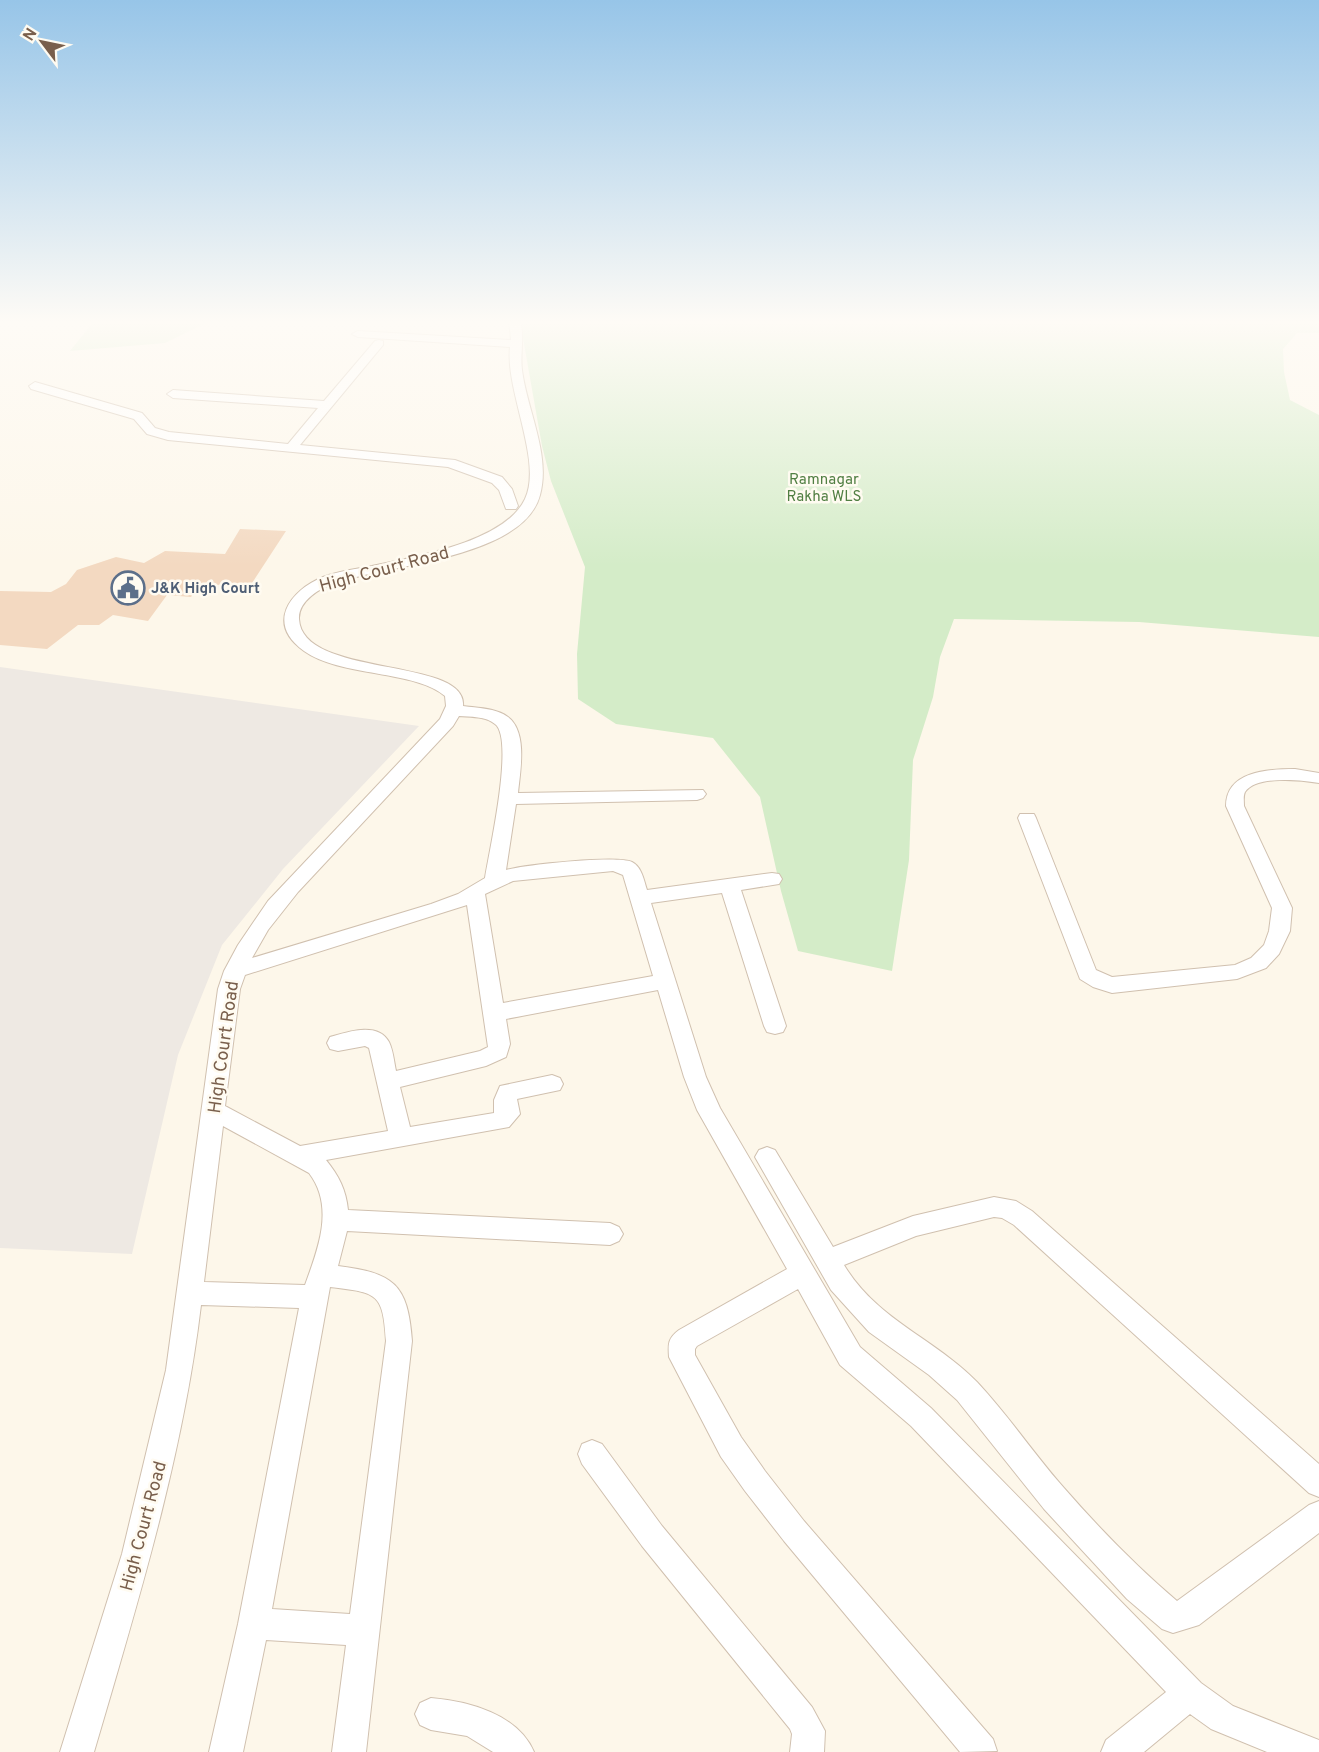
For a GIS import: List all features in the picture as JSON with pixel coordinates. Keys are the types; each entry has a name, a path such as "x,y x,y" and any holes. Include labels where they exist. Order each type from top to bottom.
{"street":[{"path":"93,403 138,416 151,431 159,434 450,463 497,480 505,489 511,506"},
{"path":"295,403 326,405"},
{"path":"505,529 520,517 531,503 532,446 523,403"},
{"path":"291,448 326,405"},
{"path":"505,529 507,512 533,486"},
{"name":"High Court Road","path":"77,1752 137,1554 180,1370 229,989 234,971 264,920 291,888 447,722 455,710 455,699 449,690 417,679 334,660 312,649 296,635 291,624 292,611 309,589 331,579 460,549 505,529"},
{"path":"389,1081 493,1055 498,1051 484,886 507,799 513,751 508,727 504,722 488,716 455,710"},
{"path":"1027,818 1087,974 1100,982 1112,985 1237,972 1252,967 1272,951 1282,925 1282,908 1235,806 1232,797 1234,790 1249,781 1288,774 1319,778"},
{"path":"507,799 697,794"},
{"path":"234,971 438,909 465,899 484,886 510,875 620,866 632,873 695,1077 710,1110 815,1266 846,1290 872,1318 939,1366 967,1391 1047,1491 1138,1588 1173,1618 1188,1614 1319,1515"},
{"path":"640,898 772,879"},
{"path":"730,886 775,1026"},
{"path":"494,1013 666,981"},
{"path":"338,1043 368,1037 375,1040 382,1050 401,1138"},
{"path":"300,1155 501,1121 508,1114 505,1100 508,1092 552,1084"},
{"path":"213,1110 300,1155 329,1177 338,1209 317,1286 254,1624 226,1752"},
{"path":"767,1157 815,1266 850,1356 861,1368 905,1401 1190,1694 1222,1718 1309,1752"},
{"path":"981,1751 794,1531 755,1481 731,1447 680,1350 681,1344 688,1338 815,1266 913,1226 994,1207 1007,1208 1014,1211 1319,1484"},
{"path":"336,1220 610,1234"},
{"path":"190,1293 375,1285 387,1292 394,1302 397,1318 396,1369 349,1752"},
{"path":"592,1454 652,1536 801,1719 809,1731 807,1752"},
{"path":"254,1624 364,1630"},
{"path":"1118,1752 1190,1694"},
{"path":"431,1714 458,1716 482,1726 508,1742 517,1752"}],"shaded area":[{"path":"0,667 419,726 283,869 222,945 178,1055 132,1254 0,1248"}],"green space":[{"name":"Ramnagar Rakha WLS","path":"534,403 1295,403 1319,415 1319,637 1139,622 954,619 940,657 933,697 913,760 909,860 892,971 798,951 781,891 760,797 713,738 616,724 578,699 577,654 585,567 551,481"}],"building":[{"name":"J&K High Court","path":"240,529 286,531 252,583 198,586 191,597 167,595 148,621 113,615 99,625 78,625 47,649 0,645 0,591 51,592 66,584 77,570 116,557 144,563 165,551 225,554"}],"place":[{"name":"J&K High Court","path":"128,588"}]}
